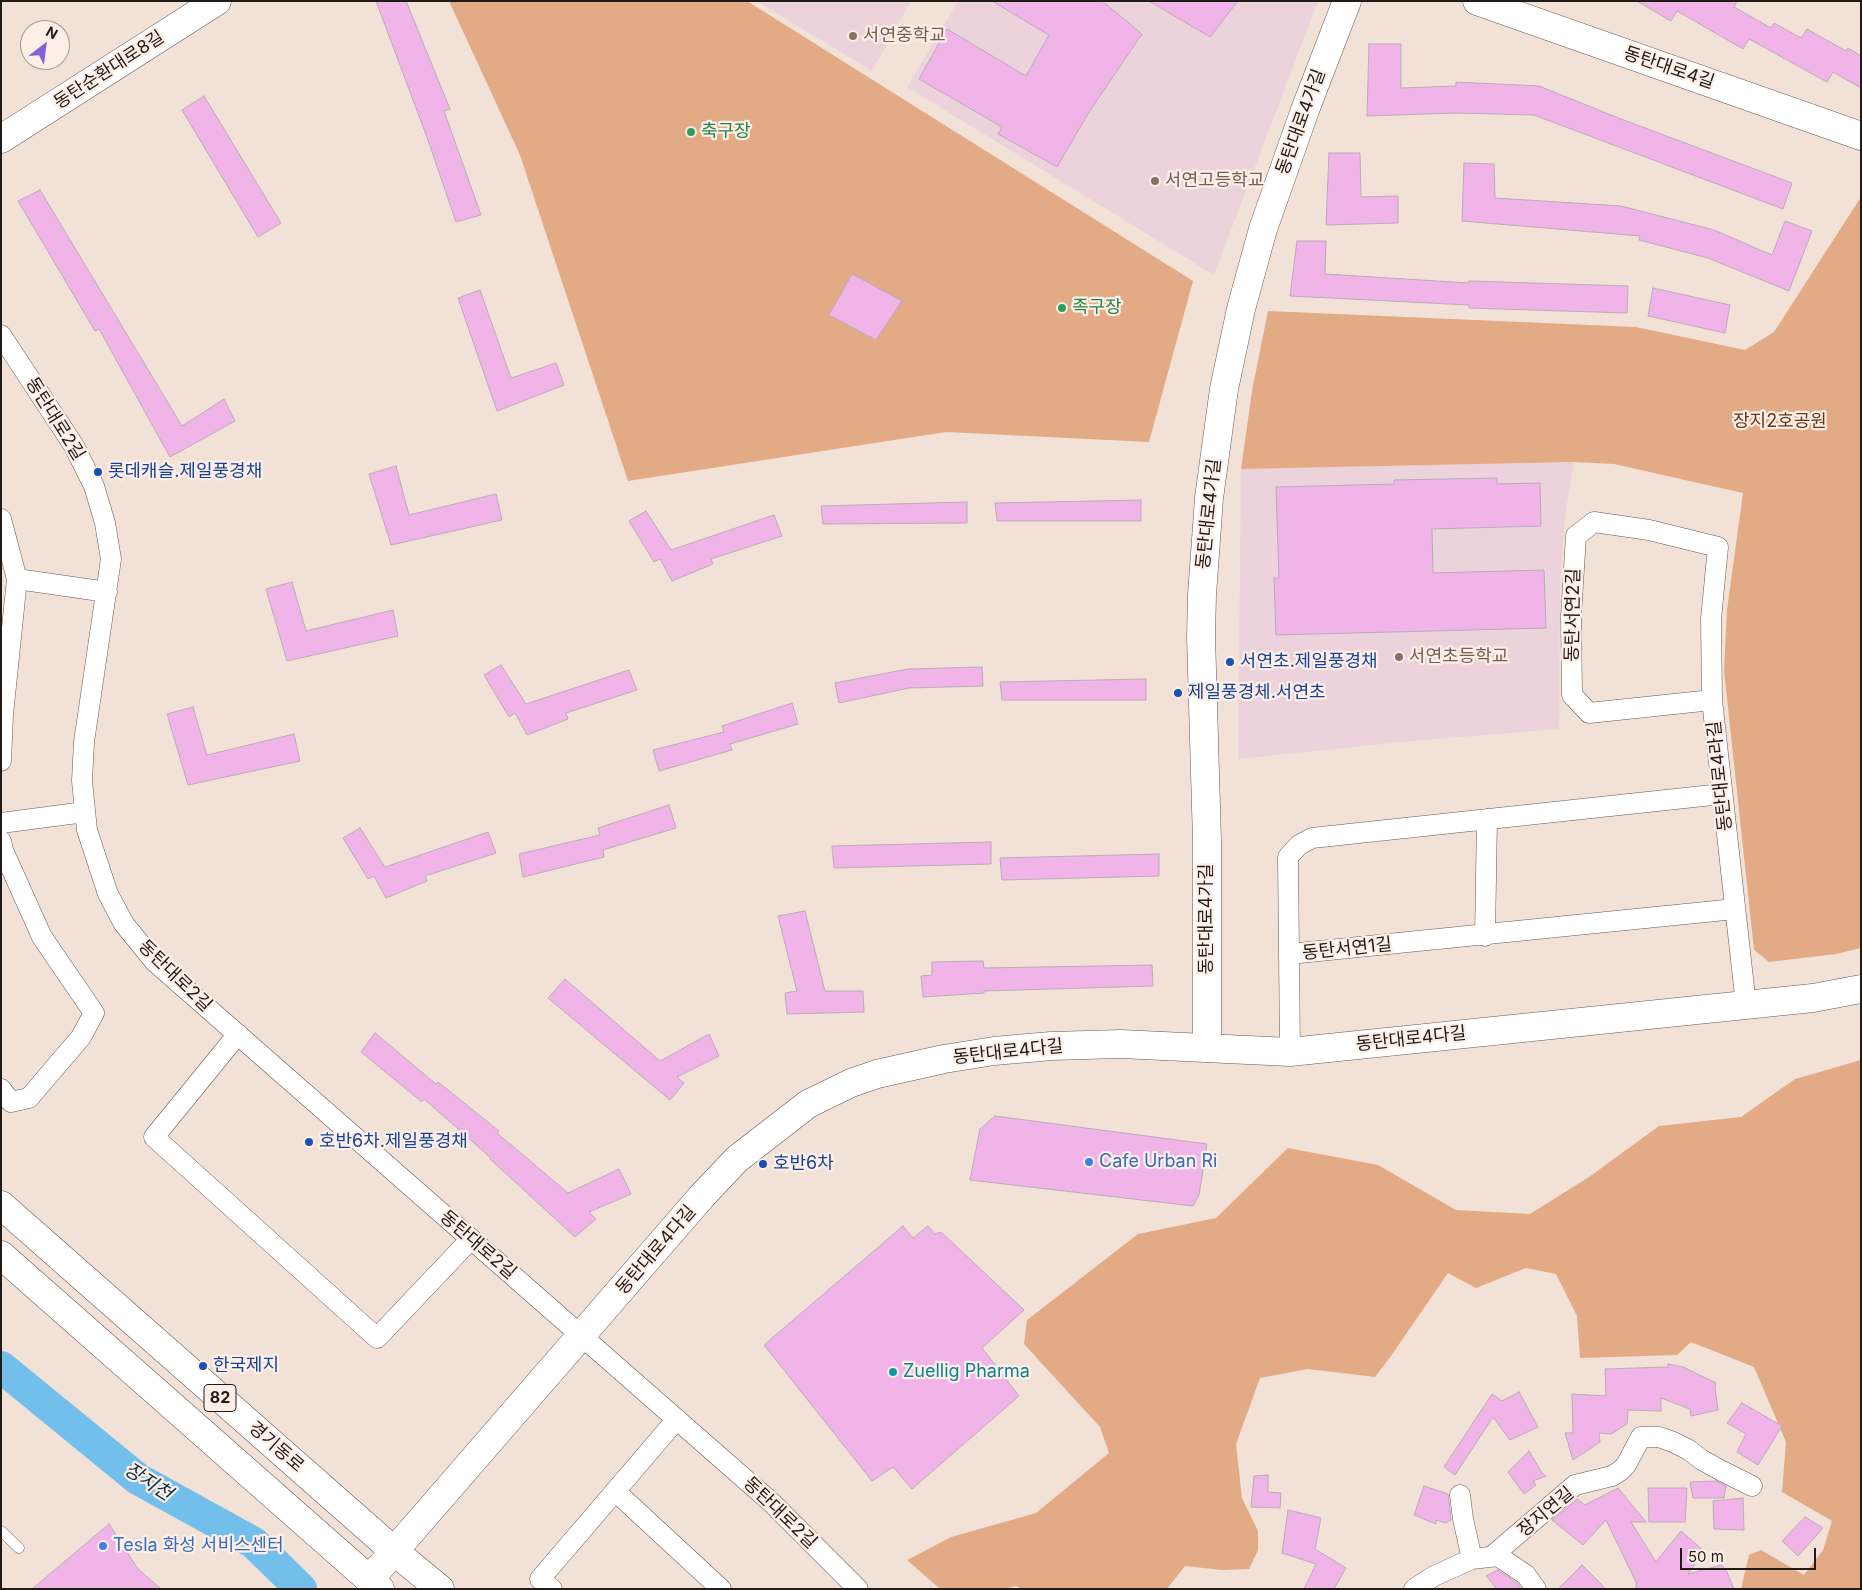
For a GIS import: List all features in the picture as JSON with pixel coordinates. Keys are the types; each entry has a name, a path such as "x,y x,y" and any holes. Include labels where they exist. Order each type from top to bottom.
{"street":[{"name":"동탄순환대로8길","path":"1,139 217,1"},
{"name":"동탄대로4가길","path":"1207,1048 1207,841 1202,595 1212,478 1224,389 1241,309 1263,229 1305,110 1347,1"},
{"name":"동탄대로4길","path":"1477,1 1861,136"},
{"name":"동탄대로2길","path":"1,335 74,446 94,486 105,523 110,559 107,592 84,742 82,781 87,830 108,894 124,924 155,962 771,1502 858,1589"},
{"path":"1,519 17,579 2,715 1,761"},
{"name":"동탄서연2길","path":"1712,700 1589,713 1572,695 1572,616 1576,536 1594,522 1649,530 1718,547"},
{"name":"동탄대로4라길","path":"1718,547 1711,619 1712,700 1746,1005"},
{"path":"17,579 107,592"},
{"name":"동탄서연1길","path":"1722,794 1312,838 1299,844 1288,857 1290,954 1485,936 1735,909"},
{"path":"1,823 85,812"},
{"path":"1485,936 1487,819"},
{"path":"1,841 3,850 42,937 94,1013 81,1037 29,1098 11,1102 1,1089"},
{"path":"1290,954 1290,1052"},
{"name":"동탄대로4다길","path":"374,1584 394,1550 702,1196 737,1159 808,1104 851,1083 877,1074 944,1059 994,1051 1051,1046 1121,1044 1290,1052 1813,998 1861,989"},
{"path":"238,1034 154,1137 377,1338 471,1238"},
{"name":"경기동로","path":"1,1206 440,1589"},
{"name":"82","path":"1,1255 374,1584"},
{"path":"552,1589 540,1579 677,1419"},
{"name":"장지연길","path":"1482,1558 1574,1485 1612,1476 1620,1471 1626,1465 1641,1437 1659,1437 1673,1442 1689,1450 1702,1460 1752,1486"},
{"path":"615,1491 721,1589"},
{"path":"1460,1495 1463,1519 1482,1558"},
{"path":"1414,1589 1434,1576 1482,1558 1498,1556 1526,1575 1536,1589"}],"lane":[{"path":"1,1531 19,1548"}],"shaded area":[{"name":"서연중학교","path":"756,1 911,1 872,71"},
{"name":"서연고등학교","path":"958,1 1318,1 1214,275 907,87"},
{"name":"서연초등학교","path":"1574,462 1565,515 1560,586 1559,729 1412,741 1238,759 1241,469"}],"green space":[{"path":"449,1 747,1 1193,281 1149,442 946,432 628,481 520,155"},
{"name":"장지2호공원","path":"1861,197 1861,948 1836,954 1769,962 1754,950 1724,670 1727,610 1743,493 1614,464 1574,462 1241,469 1252,391 1268,311 1636,327 1745,350 1774,332"},
{"path":"1861,1060 1861,1589 1741,1589 1749,1555 1761,1550 1804,1575 1823,1550 1832,1521 1782,1492 1786,1442 1754,1367 1691,1342 1677,1355 1580,1358 1577,1316 1556,1274 1526,1268 1476,1288 1448,1273 1375,1377 1308,1369 1260,1378 1236,1444 1242,1498 1258,1531 1258,1550 1249,1569 1222,1570 1185,1566 1167,1589 1022,1589 1016,1586 1003,1589 940,1589 907,1560 951,1537 1036,1513 1109,1453 1100,1427 1024,1344 1027,1320 1138,1234 1216,1218 1288,1148 1378,1165 1456,1210 1530,1214 1589,1177 1659,1126 1741,1117 1795,1079"}],"building":[{"path":"376,1 406,1 450,109 444,111 481,215 456,222 428,140"},
{"path":"992,1 1102,1 1142,34 1089,112 1057,167 998,134 1002,127 919,79 947,29 1026,76 1049,35"},
{"path":"1149,1 1238,1 1210,37"},
{"path":"1637,1 1737,1 1734,7 1771,28 1774,23 1801,38 1807,29 1846,51 1848,48 1861,56 1861,88 1833,72 1827,82 1749,39 1743,49 1677,11 1671,21"},
{"path":"1369,44 1401,44 1401,88 1456,86 1456,82 1539,86 1792,183 1783,209 1534,115 1456,113 1367,116"},
{"path":"204,96 281,223 258,237 182,110"},
{"path":"1329,153 1360,153 1361,197 1398,196 1398,223 1326,225"},
{"path":"1464,163 1494,164 1495,198 1621,206 1714,230 1772,255 1785,221 1812,231 1789,291 1708,258 1639,240 1640,236 1462,221"},
{"path":"40,190 182,426 224,399 235,421 170,457 99,329 95,331 18,201"},
{"path":"1297,241 1326,241 1325,274 1469,283 1469,281 1628,286 1627,313 1469,308 1469,305 1290,296"},
{"path":"852,274 902,301 876,340 829,315"},
{"path":"1653,288 1730,305 1725,333 1648,316"},
{"path":"480,290 511,378 556,363 564,385 497,411 458,298"},
{"path":"396,466 409,515 496,494 502,520 391,545 369,474"},
{"path":"1497,478 1497,484 1540,483 1541,526 1432,529 1433,573 1544,570 1546,628 1276,635 1274,578 1279,578 1276,487 1394,484 1394,480"},
{"path":"1141,500 1141,521 997,521 995,503"},
{"path":"967,502 967,523 823,524 821,506"},
{"path":"646,511 671,550 774,515 782,536 711,559 713,564 672,581 660,559 654,562 629,521"},
{"path":"292,582 306,631 393,610 398,636 287,661 266,589"},
{"path":"501,665 526,704 629,670 637,690 566,713 568,719 527,735 515,713 509,717 484,675"},
{"path":"982,667 983,686 909,688 839,703 835,683 908,669"},
{"path":"1146,679 1146,700 1002,700 1000,682"},
{"path":"792,703 798,724 730,744 732,750 659,771 653,750 724,732 722,726"},
{"path":"193,707 207,755 294,734 300,761 188,785 167,714"},
{"path":"669,805 676,828 603,850 604,857 523,877 519,854 600,835 598,828"},
{"path":"360,828 385,867 488,832 496,853 425,876 427,881 386,898 374,876 368,879 343,838"},
{"path":"991,842 991,864 834,868 832,846"},
{"path":"1159,854 1159,876 1002,880 1000,858"},
{"path":"805,911 825,991 863,991 864,1012 787,1014 785,993 797,991 778,916"},
{"path":"983,961 984,968 1152,965 1153,986 984,991 984,993 923,997 921,976 932,975 932,962"},
{"path":"565,979 660,1061 709,1034 719,1056 677,1077 684,1083 670,1100 548,998"},
{"path":"375,1033 436,1084 438,1082 499,1131 497,1133 568,1193 619,1169 631,1194 589,1212 596,1219 575,1237 491,1158 424,1099 422,1102 361,1052"},
{"name":"Cafe Urban Ri","path":"995,1116 1207,1144 1199,1195 1193,1206 970,1180 980,1129"},
{"name":"Zuellig Pharma","path":"903,1226 913,1238 928,1226 935,1234 941,1232 1024,1310 982,1348 1019,1396 912,1489 893,1467 872,1481 764,1345"},
{"path":"1668,1364 1683,1367 1716,1383 1718,1410 1691,1416 1690,1409 1661,1398 1661,1411 1628,1410 1627,1424 1611,1434 1599,1433 1600,1442 1573,1460 1565,1433 1573,1433 1572,1394 1606,1396 1605,1369 1668,1367"},
{"path":"1519,1392 1538,1427 1510,1440 1493,1417 1455,1475 1444,1467 1492,1394 1502,1401"},
{"path":"1742,1403 1782,1426 1758,1465 1737,1452 1746,1434 1727,1423"},
{"path":"1529,1451 1542,1473 1546,1476 1533,1481 1536,1485 1524,1494 1508,1472"},
{"path":"1268,1475 1268,1492 1281,1493 1280,1508 1251,1507 1254,1476"},
{"path":"1716,1481 1726,1486 1724,1498 1693,1498 1690,1482"},
{"path":"1424,1486 1448,1494 1451,1520 1446,1523 1436,1520 1436,1524 1414,1515"},
{"path":"1618,1488 1646,1522 1631,1522 1656,1562 1681,1531 1704,1551 1688,1574 1721,1565 1726,1570 1734,1589 1636,1589 1636,1582 1606,1520 1583,1545 1552,1520 1577,1499 1585,1505"},
{"path":"1648,1488 1687,1488 1685,1522 1649,1522"},
{"path":"1743,1498 1744,1530 1714,1529 1713,1501"},
{"path":"1288,1510 1321,1518 1315,1549 1346,1568 1334,1589 1304,1589 1316,1564 1282,1553"},
{"path":"1805,1517 1823,1528 1798,1556 1782,1541"},
{"name":"Tesla 화성 서비스센터","path":"109,1524 138,1569 161,1589 32,1589"},
{"path":"1582,1565 1606,1589 1558,1589"},
{"path":"1498,1570 1518,1584 1521,1589 1497,1589 1486,1576"}],"waterway":[{"name":"장지천","path":"1,1367 138,1479 254,1543 301,1589"}],"place":[{"name":"서연중학교","path":"853,36"},
{"name":"축구장","path":"691,132"},
{"name":"서연고등학교","path":"1155,181"},
{"name":"족구장","path":"1062,308"},
{"name":"롯데캐슬.제일풍경채","path":"98,472"},
{"name":"서연초등학교","path":"1399,657"},
{"name":"서연초.제일풍경채","path":"1230,662"},
{"name":"제일풍경체.서연초","path":"1178,693"},
{"name":"호반6차.제일풍경채","path":"309,1142"},
{"name":"Cafe Urban Ri","path":"1089,1162"},
{"name":"호반6차","path":"763,1164"},
{"name":"한국제지","path":"203,1366"},
{"name":"Zuellig Pharma","path":"893,1372"},
{"name":"Tesla 화성 서비스센터","path":"103,1546"}]}
